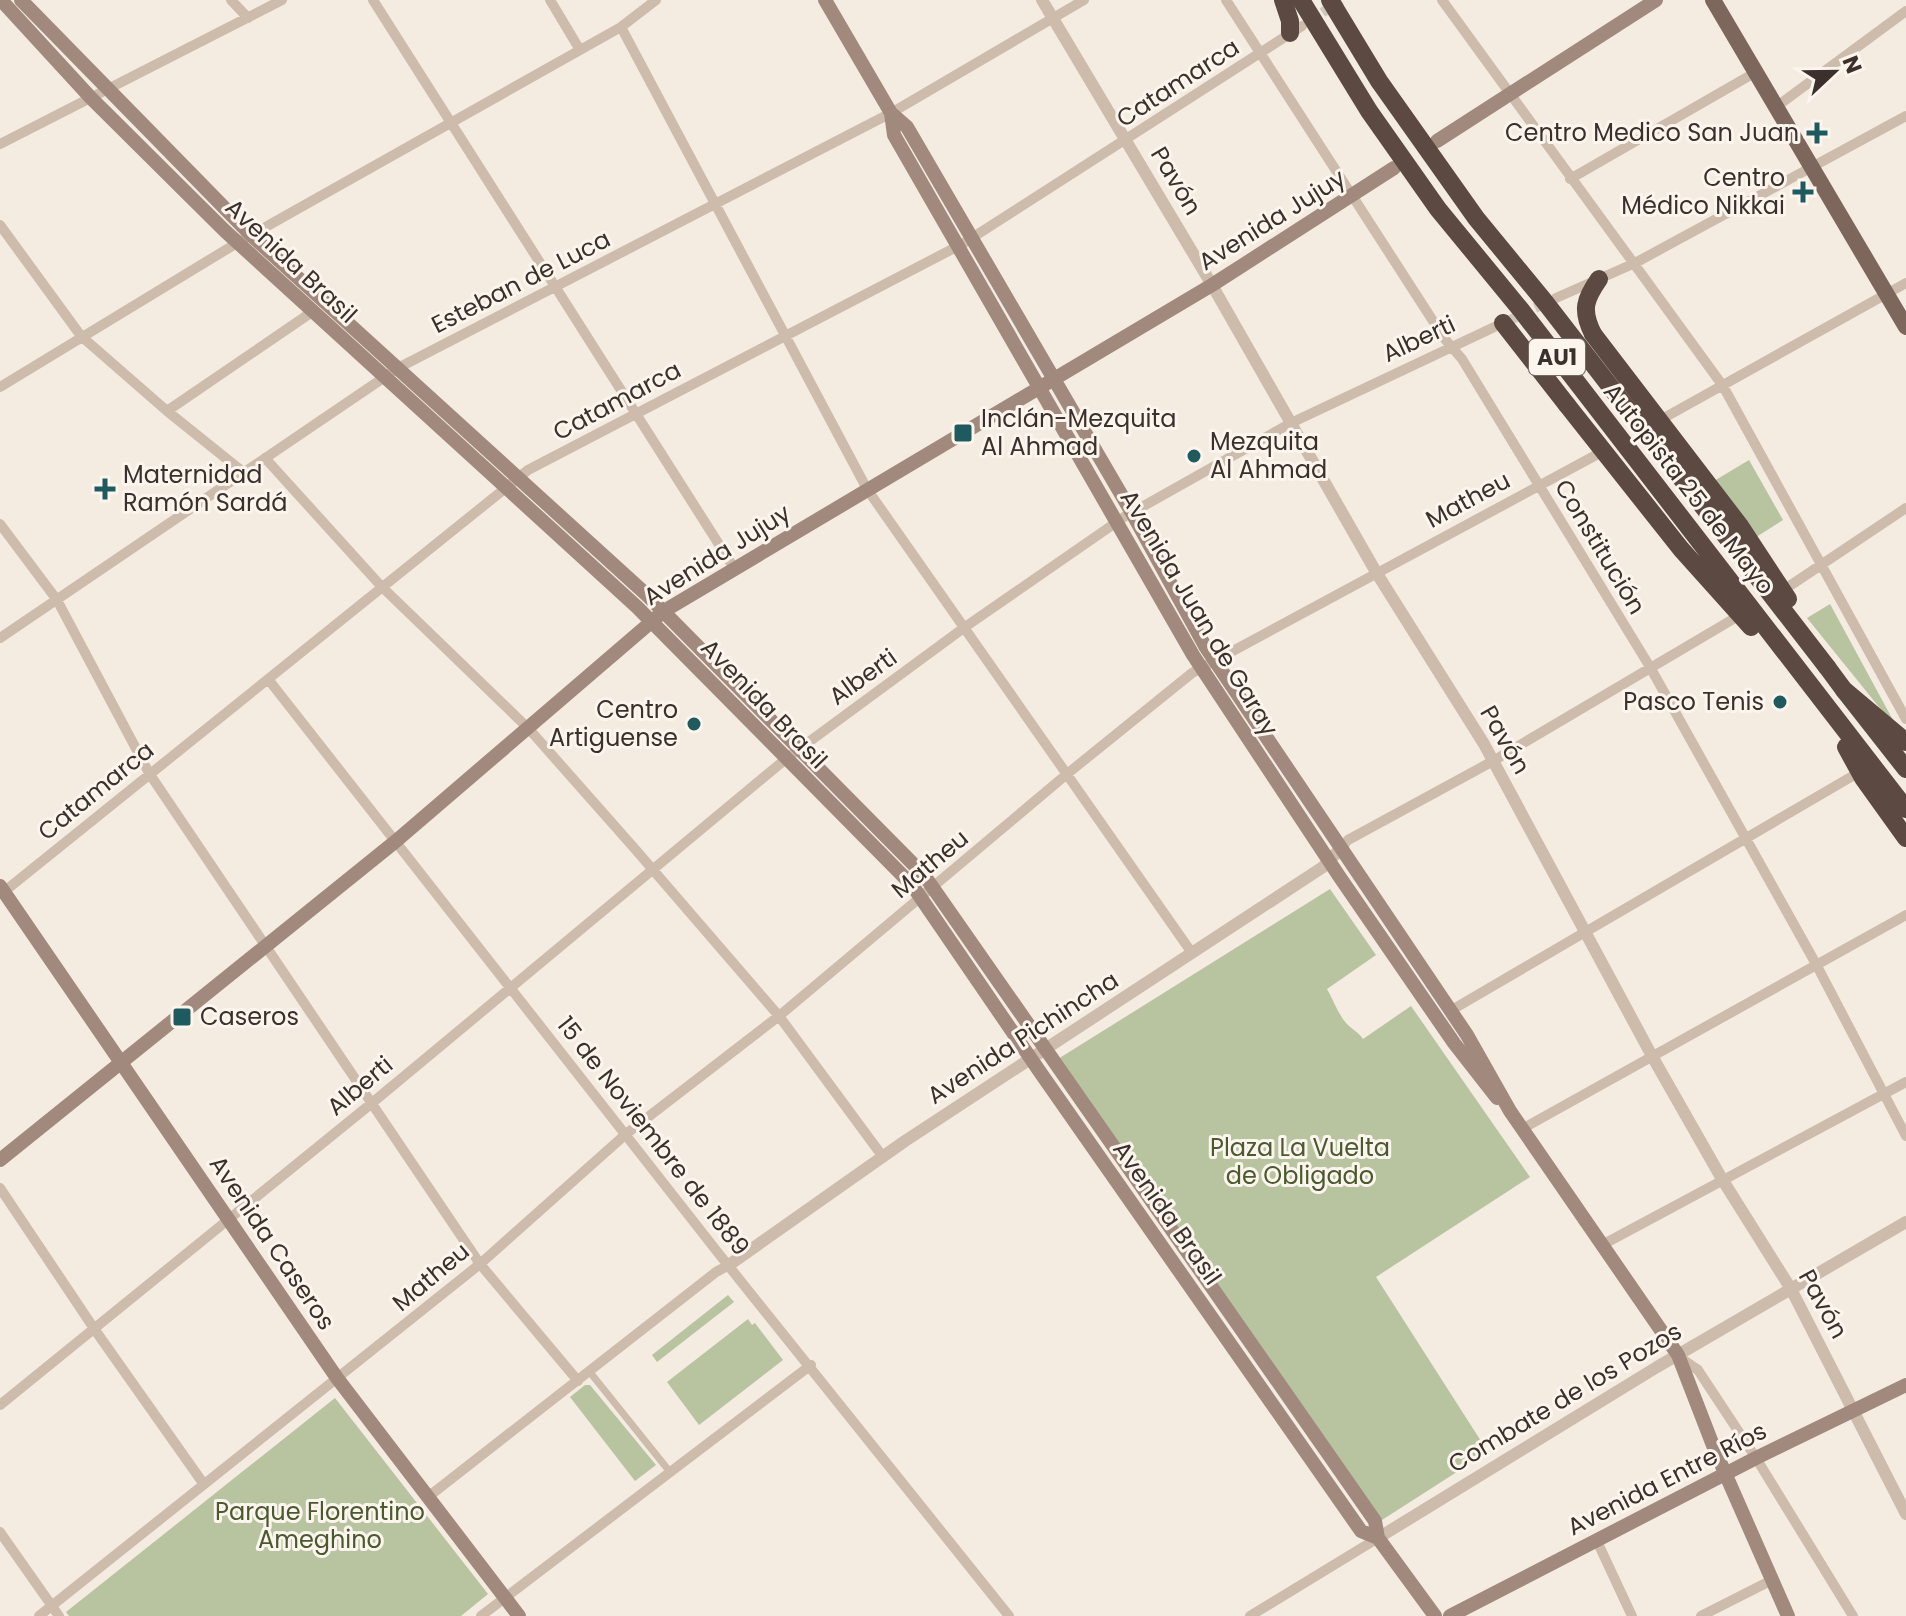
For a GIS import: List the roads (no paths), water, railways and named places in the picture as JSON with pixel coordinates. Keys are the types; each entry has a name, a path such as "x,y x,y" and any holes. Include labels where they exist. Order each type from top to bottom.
{"highway":[{"path":"1283,0 1296,30"},
{"name":"Autopista 25 de Mayo","path":"1301,0 1369,111 1438,209 1521,310 1906,809"},
{"name":"Autopista 25 de Mayo","path":"1330,0 1379,81 1476,218 1545,302 1906,769"},
{"path":"1599,279 1586,300 1587,318 1593,334 1759,552 1827,667"},
{"path":"1505,322 1681,549 1768,646 1808,683"},
{"path":"1844,690 1906,742"},
{"path":"1825,705 1863,778 1906,838"}],"main road":[{"name":"Avenida Brasil","path":"1,0 91,98 512,482 664,611 799,748 928,892 1044,1048 1375,1521 1378,1538 1435,1616"},
{"name":"Avenida Brasil","path":"21,0 312,312 392,372"},
{"name":"Avenida Juan de Garay","path":"825,0 891,113 907,127 1132,513 1208,663 1341,848 1486,1066 1510,1111 1678,1355 1788,1616"},
{"path":"1437,141 1656,0"},
{"path":"1713,0 1906,327"},
{"name":"Avenida Juan de Garay","path":"891,113 894,135 1117,522 1329,861 1459,1050 1510,1111"},
{"name":"Avenida Jujuy","path":"0,1160 122,1060 267,948 529,729 664,611 1212,285 1394,168"},
{"name":"Avenida Brasil","path":"512,482 787,758 928,892 1031,1058 1361,1531 1378,1538"},
{"name":"Avenida Caseros","path":"1,890 122,1060 337,1378 519,1616"},
{"name":"Avenida Entre Ríos","path":"1450,1616 1726,1473 1906,1385"}],"street":[{"path":"231,0 248,18"},
{"path":"0,144 282,0"},
{"path":"373,0 734,568"},
{"path":"550,0 580,50"},
{"path":"0,387 244,239 621,27 656,0"},
{"name":"Pavón","path":"1042,0 1212,285 1376,572 1493,761 1652,1056 1722,1179 1791,1289 1906,1514"},
{"name":"Esteban de Luca","path":"0,638 392,372 891,113 1084,0"},
{"name":"Constitución","path":"1226,0 1452,346 1650,667 1816,964 1906,1136"},
{"path":"1442,0 1723,386 1906,719"},
{"path":"1776,107 1906,11"},
{"path":"621,27 867,489 1192,953"},
{"name":"Catamarca","path":"1,890 512,482 971,238 1296,30"},
{"path":"1570,179 1756,72"},
{"path":"1556,298 1635,263 1906,116"},
{"path":"0,225 81,336 243,472"},
{"path":"1662,419 1906,283"},
{"path":"167,411 312,312"},
{"name":"Alberti","path":"0,1405 372,1103 799,748 965,627 1117,522 1291,423 1505,322"},
{"name":"Matheu","path":"39,1616 480,1264 626,1134 779,1016 1067,774 1208,663 1598,454"},
{"path":"265,458 381,586 529,729 779,1016 883,1157"},
{"path":"1788,587 1906,508"},
{"path":"0,524 57,600 149,773 480,1264 578,1381"},
{"path":"1341,848 1348,840 1493,761 1735,618"},
{"name":"15 de Noviembre de 1889","path":"268,679 1009,1616"},
{"path":"1450,1011 1856,774"},
{"name":"Avenida Pichincha","path":"729,1265 1044,1048 1329,861 1341,848"},
{"path":"1522,1129 1906,915"},
{"path":"1602,1245 1906,1082"},
{"path":"0,1188 203,1483"},
{"name":"Combate de los Pozos","path":"1250,1616 1678,1355 1906,1222"},
{"path":"428,1497 729,1265"},
{"path":"1678,1355 1698,1370 1853,1616"},
{"path":"481,1616 811,1365"},
{"path":"589,1371 670,1472"},
{"path":"0,1532 59,1616"},
{"path":"1596,1539 1632,1616"},
{"path":"1701,1616 1772,1580"}],"tunnel":[{"path":"1310,21 1341,0"},
{"path":"1508,321 1550,301"}],"place":[{"name":"Centro Medico San Juan","path":"1817,133"},
{"name":"Centro Médico Nikkai","path":"1803,192"},
{"name":"Inclán-Mezquita Al Ahmad","path":"963,433"},
{"name":"Mezquita Al Ahmad","path":"1194,456"},
{"name":"Maternidad Ramón Sardá","path":"105,489"},
{"name":"Pasco Tenis","path":"1780,702"},
{"name":"Centro Artiguense","path":"694,724"},
{"name":"Caseros","path":"182,1017"}],"park label":[{"name":"Plaza La Vuelta de Obligado","path":"1300,1162"},
{"name":"Parque Florentino Ameghino","path":"320,1526"}]}
